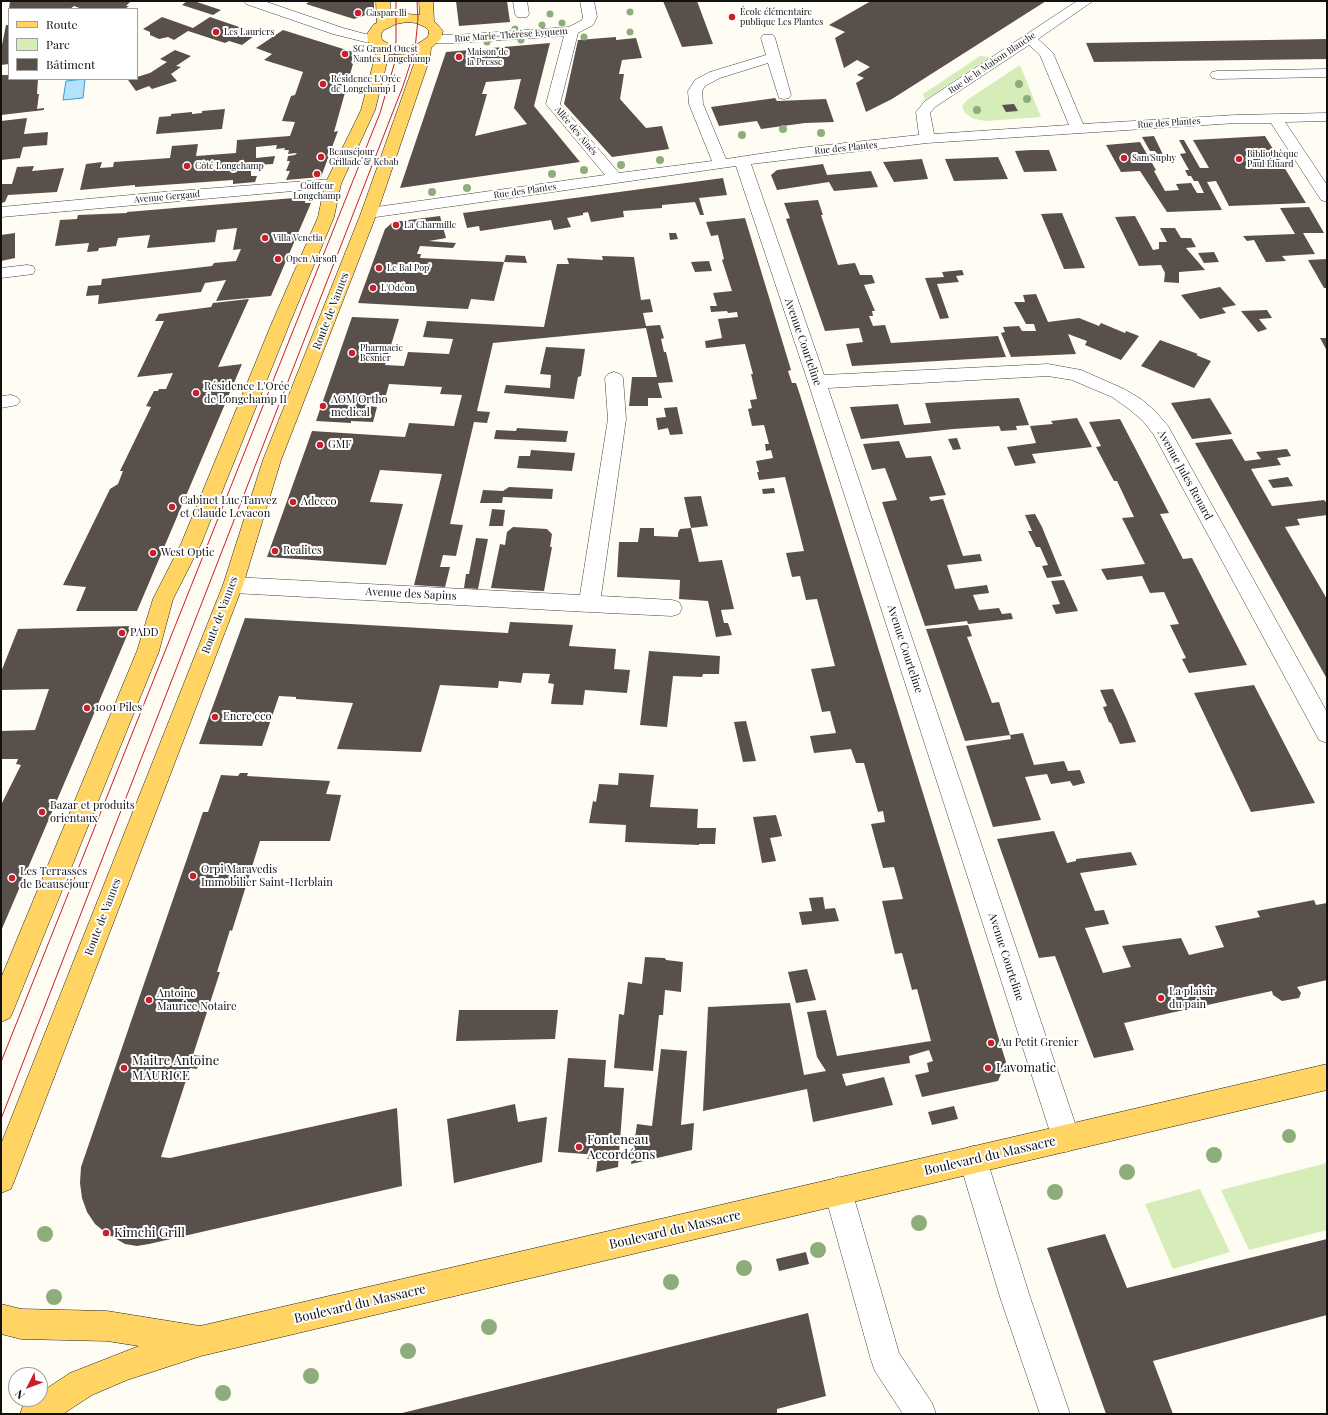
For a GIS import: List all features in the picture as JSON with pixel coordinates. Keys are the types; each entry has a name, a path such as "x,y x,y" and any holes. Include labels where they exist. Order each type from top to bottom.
{"main road":[{"path":"383,1 384,24"},
{"path":"426,1 427,22"},
{"path":"1,1009 148,651 163,599 191,544 280,325 326,217 333,184 368,110 379,43 376,31 384,24 407,18 427,22 435,28 436,33 429,42 408,50 395,51 379,43"},
{"name":"Route de Vannes","path":"1,1179 233,585 272,460 369,213 429,42"},
{"name":"Boulevard du Massacre","path":"35,1414 81,1384 126,1365 201,1341 1327,1077"},
{"path":"1,1319 21,1324 107,1326 201,1341"}],"street":[{"path":"251,1 338,31 379,43"},
{"name":"Rue Marie-Thérèse Eyquem","path":"429,42 572,31 584,26 588,22 590,17 587,1"},
{"name":"Rue de la Maison Blanche","path":"927,139 923,112 930,104 1086,1"},
{"name":"Allée des Aînés","path":"572,31 554,104 616,178"},
{"path":"768,38 784,95"},
{"path":"1029,38 1046,53 1078,129"},
{"path":"721,164 696,104 695,91 700,83 715,75 774,57"},
{"path":"1217,75 1327,73"},
{"name":"Rue des Plantes","path":"369,213 742,161 927,139 1236,119 1327,117"},
{"path":"1276,119 1327,197"},
{"name":"Avenue Courteline","path":"742,161 817,382 1066,1138"},
{"name":"Avenue Gergaud","path":"1,212 163,197 333,184"},
{"path":"1,273 27,270"},
{"name":"Avenue Jules Renard","path":"817,382 1048,370 1075,374 1118,393 1134,404 1149,416 1161,431 1327,733"},
{"path":"589,604 617,419 614,378"},
{"name":"Avenue des Sapins","path":"233,585 672,608"},
{"path":"972,1160 1015,1297 1055,1414"},
{"path":"838,1192 886,1360 921,1414"}],"green space":[{"path":"980,56 990,57 925,100 923,94"},
{"path":"1020,65 1041,117 986,121 974,119 965,113 962,106 967,100"},
{"path":"1327,1163 1327,1230 1249,1250 1221,1190"},
{"path":"1200,1189 1230,1252 1173,1269 1145,1204"}],"water":[{"path":"85,80 83,98 63,100 66,81"}],"building":[{"path":"10,1 130,2 126,6 129,6 126,8 79,8 74,6 71,8 9,8"},
{"path":"187,1 194,1 221,10 213,15 182,5"},
{"path":"310,1 374,1 374,12 354,19 306,4"},
{"path":"456,1 507,1 510,22 459,26"},
{"path":"663,1 697,1 713,44 682,47"},
{"path":"871,1 1046,1 892,99 866,112 856,83 864,78 857,75 870,67 857,60 844,68 835,38 845,32 829,25"},
{"path":"162,17 193,28 210,17 245,29 240,32 254,36 242,45 229,41 225,43 188,31 174,40 168,37 159,39 150,35 150,32 143,29"},
{"path":"6,25 8,25 8,64 1,65 1,50"},
{"path":"283,30 356,53 334,132 338,131 321,177 286,180 290,171 286,171 290,161 287,161 288,156 295,155 297,153 288,154 289,150 284,150 285,148 276,149 277,145 256,147 256,158 275,156 273,164 235,166 234,171 251,169 251,176 257,176 255,182 233,184 233,180 135,187 135,185 80,190 86,164 102,162 100,168 113,167 114,162 170,158 172,146 198,144 196,156 236,153 237,140 290,136 295,122 282,121 291,96 295,95 303,72 264,60 272,54 256,48"},
{"path":"616,37 616,40 636,38 642,58 622,60 619,74 624,74 620,99 646,128 662,126 669,149 612,157 564,104 578,40"},
{"path":"1327,39 1327,59 1094,62 1086,43"},
{"path":"550,43 534,106 580,162 400,188 446,52","holes":["521,79 514,108 527,124 475,136 487,94 482,94 486,82"]},
{"path":"175,50 191,56 176,66 181,67 171,74 177,81 152,89 149,86 136,91 128,80 138,80 138,77 150,73 167,62 160,59"},
{"path":"1,75 8,75 8,80 38,80 37,94 39,94 37,109 44,108 44,110 1,115"},
{"path":"775,98 777,101 826,99 834,122 805,123 761,129 757,121 719,126 711,107"},
{"path":"1014,104 1018,111 1006,112 1002,105"},
{"path":"225,109 222,129 156,134 159,117 171,116 171,114 192,112 192,114 202,113 202,111"},
{"path":"27,118 24,134 48,132 47,145 23,147 20,158 1,160 1,121"},
{"path":"1154,136 1166,161 1161,161 1155,151 1150,151 1142,137"},
{"path":"1265,136 1306,203 1229,206 1216,181 1207,182 1222,210 1167,212 1140,171 1121,172 1106,145 1140,142 1156,170 1154,171 1165,191 1179,190 1176,184 1191,183 1197,193 1204,193 1198,181 1194,181 1191,176 1188,176 1185,170 1189,170 1180,154 1186,153 1179,140 1184,140 1200,168 1209,168 1193,140"},
{"path":"1049,150 1057,171 1024,172 1015,151"},
{"path":"998,157 1008,179 954,181 945,159"},
{"path":"922,159 928,179 894,182 883,162"},
{"path":"823,164 827,175 871,171 878,187 834,191 829,182 777,190 771,175 777,170"},
{"path":"34,166 32,171 64,168 57,192 8,195 5,202 1,203 1,184 12,184 17,167"},
{"path":"723,178 727,195 699,198 704,215 700,215 695,202 662,205 662,208 623,211 624,217 591,222 588,212 583,213 583,215 567,218 571,227 554,230 551,220 480,231 479,226 467,228 463,213"},
{"path":"306,197 305,203 311,203 271,296 216,301 226,280 205,283 201,292 98,304 99,295 86,296 88,286 101,285 102,279 212,266 214,263 236,261 241,249 233,250 237,228 217,230 215,242 147,248 150,235 118,238 116,246 99,248 98,251 87,252 89,243 55,246 60,220 77,219 78,215 127,213"},
{"path":"818,200 823,215 821,215 838,265 855,263 860,275 872,275 875,283 864,285 875,311 872,311 873,316 869,316 873,326 885,325 891,343 998,336 1006,357 852,366 846,344 863,342 859,328 825,331 786,219 790,218 784,203"},
{"path":"1309,207 1324,233 1303,233 1315,254 1282,256 1286,261 1266,262 1254,240 1247,241 1243,236 1295,234 1280,208"},
{"path":"1062,213 1085,268 1064,269 1041,214"},
{"path":"440,216 446,238 429,241 456,243 453,248 420,246 417,254 421,254 420,258 504,262 494,301 471,299 468,309 358,303 385,229 393,222"},
{"path":"1135,216 1153,250 1159,249 1159,242 1167,242 1160,228 1175,228 1181,238 1191,238 1196,247 1186,248 1205,270 1179,272 1179,283 1164,282 1165,273 1161,265 1139,266 1115,217"},
{"path":"745,218 791,370 788,371 792,383 796,383 800,395 1006,1062 998,1081 922,1097 915,1075 929,1072 927,1063 933,1061 929,1050 909,1056 910,1063 842,1074 846,1086 884,1077 893,1105 813,1122 807,1089 703,1111 708,1007 790,1003 804,1075 826,1071 817,1057 807,1012 826,1010 837,1056 931,1041 917,989 912,990 902,953 895,954 882,901 903,899 894,867 883,868 871,824 885,822 883,811 878,812 864,763 856,763 851,749 814,753 810,736 836,733 830,711 822,712 811,669 835,666 817,599 806,600 800,576 792,577 786,553 804,551 785,477 759,480 757,472 759,472 756,461 773,458 771,450 766,451 765,444 769,444 764,425 752,426 748,409 752,408 750,400 757,399 751,374 753,374 745,344 706,348 705,341 722,338 718,319 738,317 737,312 711,312 710,306 717,306 713,293 732,291 722,260 724,259 718,235 711,236 706,222"},
{"path":"15,233 15,258 1,261 1,235"},
{"path":"669,233 676,233 678,239 670,240"},
{"path":"1214,252 1219,262 1204,263 1198,253"},
{"path":"506,255 525,256 527,263 504,262"},
{"path":"602,256 634,257 641,300 650,299 653,312 643,313 646,326 660,325 664,338 661,339 664,352 666,352 673,382 658,383 662,398 648,398 648,406 629,406 632,377 657,377 646,328 493,343 477,411 490,412 487,423 474,422 450,524 463,525 456,556 443,555 440,567 450,567 445,587 414,585 442,474 380,470 370,502 403,504 386,565 267,557 312,431 405,437 409,423 454,426 462,395 440,394 442,387 389,384 386,395 382,395 380,402 370,402 368,406 377,407 373,422 351,421 351,423 316,421 352,317 399,319 385,365 404,366 408,352 449,354 453,339 423,337 427,321 544,327 557,264 569,264 567,258 603,260"},
{"path":"1327,259 1327,288 1324,288 1308,260"},
{"path":"709,261 712,271 695,272 691,262"},
{"path":"962,270 964,275 956,276 959,282 937,284 949,318 940,319 925,278 944,277 942,272"},
{"path":"1220,287 1236,305 1222,308 1226,313 1200,319 1181,295"},
{"path":"1036,294 1048,322 1079,318 1099,326 1101,323 1125,333 1126,331 1139,336 1121,360 1085,345 1087,341 1068,334 1076,354 1011,357 1001,333 1005,332 1003,327 1019,326 1022,331 1036,331 1034,324 1026,324 1014,302 1025,302 1023,295"},
{"path":"249,299 218,367 242,364 137,611 76,611 86,587 63,585 110,489 118,484 123,471 120,471 151,407 146,406 154,391 166,389 173,373 137,377 164,321 155,321 159,314 211,307 213,303"},
{"path":"1267,310 1272,318 1259,319 1267,329 1258,332 1241,311"},
{"path":"1320,338 1327,338 1327,351"},
{"path":"1160,340 1198,354 1196,355 1211,361 1194,388 1141,366"},
{"path":"546,347 585,349 581,376 578,377 574,399 504,393 506,385 550,388 551,375 540,374"},
{"path":"1019,398 1029,425 1016,426 1017,430 1001,431 999,426 953,429 861,439 850,407 898,404 904,425 931,423 925,403"},
{"path":"1210,398 1232,434 1192,439 1171,403"},
{"path":"677,407 683,434 670,435 668,428 658,430 656,418 666,417 664,408"},
{"path":"1077,418 1092,447 1032,454 1036,463 1015,466 1007,447 1036,443 1030,426 1053,424 1051,421"},
{"path":"1120,419 1169,513 1160,514 1183,559 1192,558 1247,665 1189,673 1182,659 1186,658 1170,625 1179,624 1164,592 1150,593 1142,576 1107,580 1101,569 1145,564 1122,518 1134,517 1117,481 1114,481 1096,447 1101,446 1089,422"},
{"path":"517,428 568,431 566,442 494,439 496,430 516,431"},
{"path":"957,438 961,449 953,450 948,439"},
{"path":"1232,439 1245,461 1261,459 1256,452 1287,449 1291,456 1277,458 1281,465 1251,469 1272,506 1324,500 1327,503 1327,515 1297,519 1300,525 1285,527 1327,599 1327,679 1195,443"},
{"path":"899,441 906,458 931,456 946,495 929,497 931,501 943,499 963,556 980,554 982,561 947,565 955,589 987,585 989,593 973,595 979,610 999,608 1002,614 1011,613 1013,619 968,624 967,621 925,626 882,502 897,500 885,468 872,470 863,444"},
{"path":"531,450 575,453 572,471 517,468 519,456 530,456"},
{"path":"1288,477 1293,486 1273,488 1268,480"},
{"path":"509,487 553,489 552,499 503,497 502,503 480,503 483,490 503,491"},
{"path":"774,488 775,493 763,494 762,489"},
{"path":"701,496 708,526 691,528 684,497"},
{"path":"492,509 505,510 503,526 489,526"},
{"path":"1035,514 1042,527 1062,576 1047,578 1042,566 1048,565 1040,547 1036,547 1028,531 1032,531 1025,515"},
{"path":"513,527 547,529 552,534 550,547 552,547 544,591 491,588 500,544 505,545 507,532"},
{"path":"640,528 654,528 654,536 678,537 680,529 691,528 699,562 722,560 734,609 721,610 724,623 728,623 732,635 716,637 708,601 679,599 680,580 617,577 619,542 638,542"},
{"path":"476,538 488,539 478,589 464,588 466,574 469,574"},
{"path":"1064,580 1078,611 1056,614 1052,605 1060,604 1051,581"},
{"path":"245,618 508,633 510,622 573,625 569,646 616,649 614,669 630,670 627,693 585,690 583,705 551,704 554,684 548,683 550,674 523,673 521,683 499,681 498,688 440,685 421,752 337,749 353,703 296,699 296,697 279,696 262,746 199,744"},
{"path":"968,625 972,636 967,637 992,703 999,702 1010,735 965,741 926,629"},
{"path":"131,626 1,931 1,805 21,765 16,764 18,759 1,759 1,731 35,730 49,689 1,690 1,672 18,629"},
{"path":"649,651 720,656 719,674 703,674 702,677 673,676 667,727 640,725"},
{"path":"1254,685 1315,803 1251,812 1194,693"},
{"path":"1113,689 1136,742 1120,744 1111,723 1109,722 1103,707 1107,706 1100,690"},
{"path":"746,721 756,761 743,762 734,722"},
{"path":"1023,733 1034,765 1064,761 1068,771 1080,770 1085,783 1073,786 1070,781 1051,784 1047,774 1025,777 1041,820 993,827 966,746 1011,739 1010,735"},
{"path":"240,773 248,773 247,776 330,781 326,794 341,795 330,841 260,841 232,931 230,930 217,972 220,972 193,1055 201,1056 197,1069 190,1068 161,1157 170,1158 397,1108 402,1186 149,1244 137,1246 125,1244 106,1233 95,1224 87,1212 82,1198 80,1183 81,1167 203,812 208,812 221,775 238,776"},
{"path":"619,773 654,775 650,807 698,809 697,828 716,828 715,844 699,845 625,842 626,825 589,823 593,801 596,802 599,784 618,785"},
{"path":"776,815 782,836 770,838 776,861 762,863 753,817"},
{"path":"1054,831 1067,863 1076,861 1076,859 1131,852 1137,865 1080,873 1095,911 1104,910 1109,924 1085,928 1103,973 1131,967 1122,946 1181,938 1189,955 1224,947 1215,926 1260,917 1257,911 1314,900 1316,905 1327,903 1327,980 1297,987 1301,993 1299,998 1282,1001 1273,995 1272,991 1124,1023 1134,1050 1094,1058 1055,956 1039,958 997,839"},
{"path":"823,897 825,909 835,908 839,921 802,925 799,912 812,911 809,898"},
{"path":"645,957 665,958 666,960 683,962 681,992 665,990 663,1015 659,1015 653,1071 614,1068 619,1014 624,1015 628,982 642,984"},
{"path":"807,969 816,1000 796,1003 788,972"},
{"path":"459,1010 558,1010 555,1039 456,1041"},
{"path":"661,1049 687,1051 681,1125 694,1123 692,1150 631,1164 637,1124 652,1126"},
{"path":"568,1058 606,1060 604,1087 624,1088 618,1167 596,1172 598,1155 558,1152"},
{"path":"515,1104 518,1122 547,1117 542,1162 454,1183 447,1119"},
{"path":"954,1106 958,1119 932,1125 928,1112"},
{"path":"1105,1234 1127,1288 1327,1239 1327,1315 1153,1361 1173,1414 1106,1414 1047,1248"},
{"path":"806,1252 809,1264 779,1271 776,1259"},
{"path":"808,1313 826,1396 777,1409 777,1414 398,1414"}],"tram line":[{"path":"1,1062 380,113 394,65 396,41 396,1"},
{"path":"1,1119 403,86 415,49 418,19 417,1"}],"place":[{"name":"Gasparelli","path":"358,13"},
{"name":"École élémentaire publique Les Plantes","path":"732,17"},
{"name":"Les Lauriers","path":"216,32"},
{"name":"SG Grand Ouest Nantes Longchamp","path":"345,54"},
{"name":"Maison de la Presse","path":"459,57"},
{"name":"Résidence L'Orée de Longchamp I","path":"323,84"},
{"name":"Beauséjour Grillade & Kebab","path":"321,157"},
{"name":"Sam'Suphy","path":"1124,158"},
{"name":"Bibliothèque Paul Éluard","path":"1239,159"},
{"name":"Côté Longchamp","path":"187,166"},
{"name":"Coiffeur Longchamp","path":"317,174"},
{"name":"La Charmille","path":"396,225"},
{"name":"Villa Venetia","path":"265,238"},
{"name":"Open Airsoft","path":"278,259"},
{"name":"Le Bal Pop'","path":"379,268"},
{"name":"L'Odéon","path":"373,288"},
{"name":"Pharmacie Besnier","path":"352,353"},
{"name":"Résidence L'Orée de Longchamp II","path":"196,393"},
{"name":"AOM Ortho medical","path":"323,406"},
{"name":"GMF","path":"320,445"},
{"name":"Adecco","path":"293,502"},
{"name":"Cabinet Luc Tanvez et Claude Levacon","path":"172,507"},
{"name":"Realites","path":"275,551"},
{"name":"West Optic","path":"153,553"},
{"name":"PADD","path":"122,633"},
{"name":"1001 Piles","path":"87,708"},
{"name":"Encre eco","path":"215,717"},
{"name":"Bazar et produits orientaux","path":"42,812"},
{"name":"Orpi Maravedis Immobilier Saint-Herblain","path":"193,876"},
{"name":"Les Terrasses de Beauséjour","path":"12,878"},
{"name":"La plaisir du pain","path":"1161,998"},
{"name":"Antoine Maurice Notaire","path":"149,1000"},
{"name":"Au Petit Grenier","path":"991,1043"},
{"name":"Maitre Antoine MAURICE","path":"124,1068"},
{"name":"Lavomatic","path":"988,1068"},
{"name":"Fonteneau Accordéons","path":"579,1147"},
{"name":"Kimchi Grill","path":"106,1233"}]}
